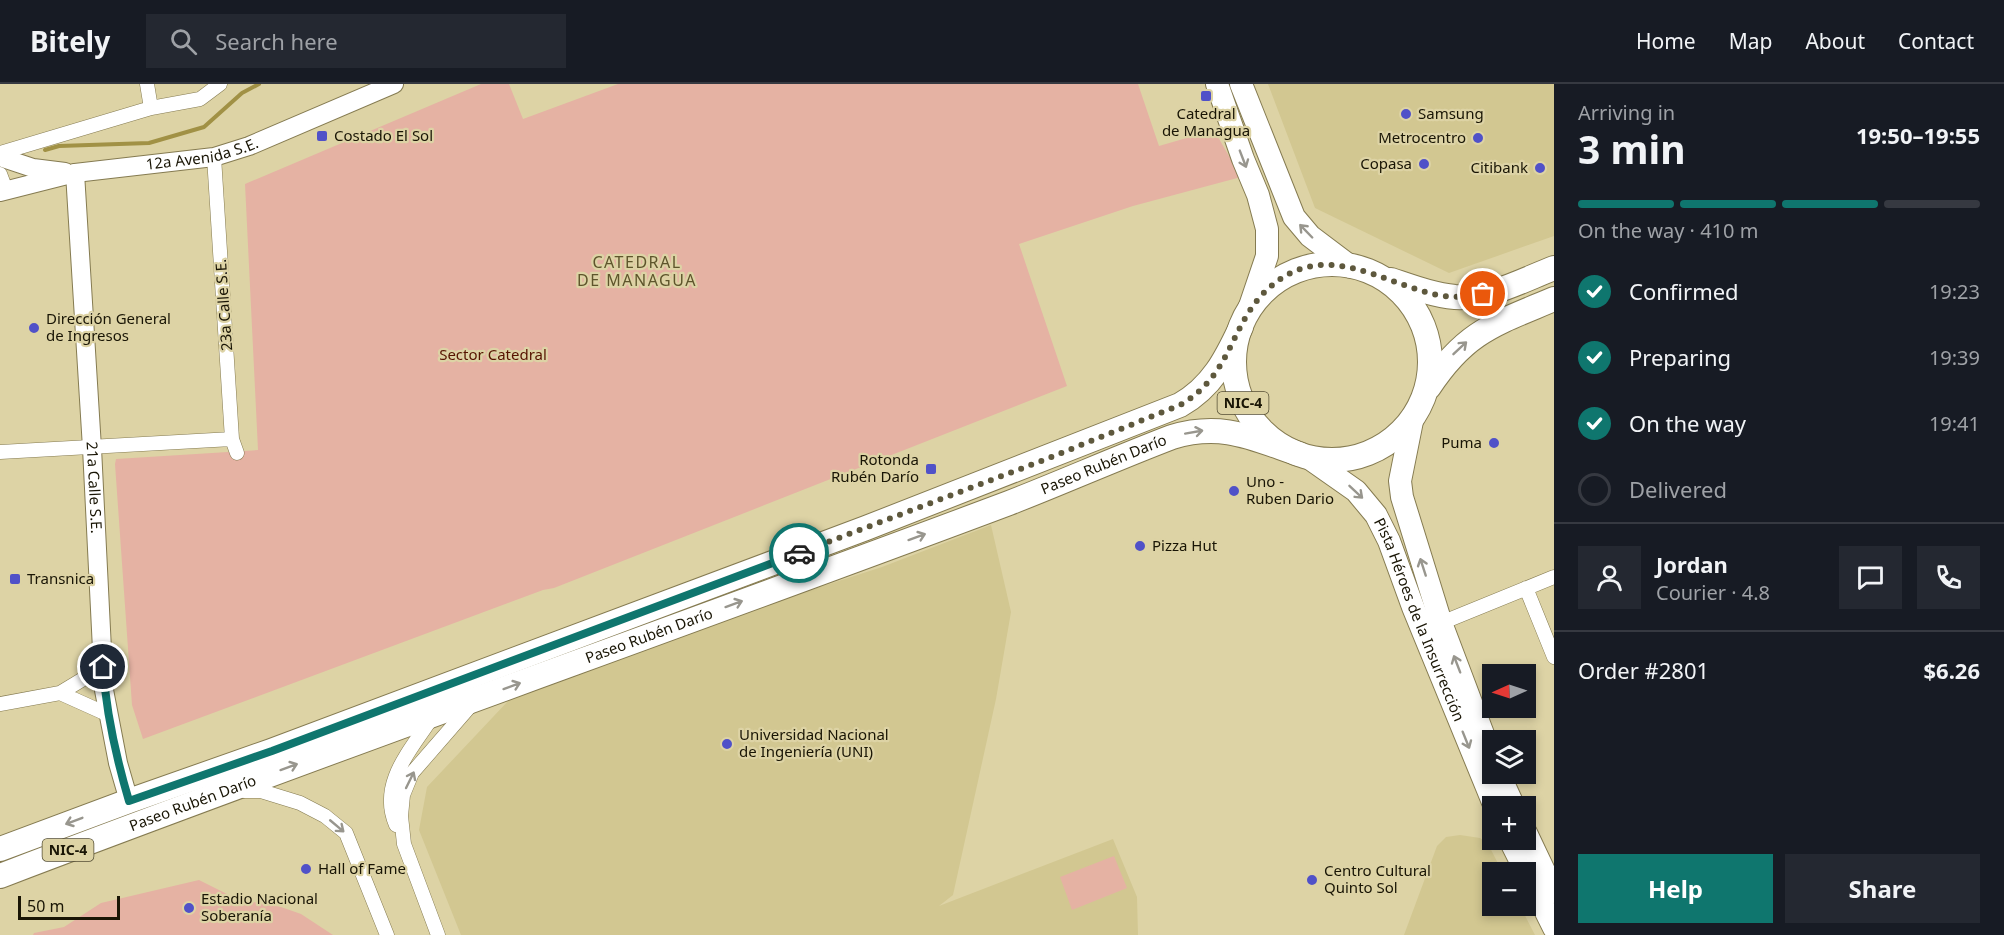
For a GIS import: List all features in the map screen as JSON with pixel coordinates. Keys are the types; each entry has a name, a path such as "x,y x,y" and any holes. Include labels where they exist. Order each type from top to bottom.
{"highway":[{"name":"NIC-4","path":"1554,268 1502,288 1469,297 1437,295 1360,270 1330,264 1293,272 1271,286 1257,299 1245,319 1234,358 1236,380 1242,400 1252,419 1266,435 1278,444 1304,456 1341,460 1368,453 1393,439 1404,429 1424,394 1452,355 1471,338 1502,321 1554,299"},
{"name":"NIC-4","path":"1360,270 1403,294 1423,326 1427,337 1430,367 1424,394"},
{"name":"Paseo Rubén Darío","path":"3,850 129,801 272,751 866,528 1180,405 1191,399 1211,380 1227,355 1245,319"},
{"name":"Paseo Rubén Darío","path":"0,876 224,791 1012,502 1153,444 1189,432 1213,430 1231,433 1304,456"},
{"path":"136,825 135,815 138,811 245,770 272,751"},
{"path":"129,801 136,825"},
{"path":"32,863 50,852 124,820 130,811 129,801"}],"main road":[{"path":"1217,84 1258,195 1267,229 1267,256 1245,319"},
{"path":"1240,84 1281,190 1294,217 1310,236 1360,270"},
{"name":"Pista Héroes de la Insurrección","path":"1413,416 1400,481 1402,497 1441,623 1482,732"},
{"name":"Pista Héroes de la Insurrección","path":"1304,456 1356,491 1376,515 1389,541 1491,796"},
{"path":"1515,850 1554,928"},
{"path":"1534,850 1554,892"}],"street":[{"path":"147,84 151,108"},
{"path":"0,153 151,108 200,99 220,84"},
{"name":"12a Avenida S.E.","path":"2,186 75,173 214,157 249,146 394,84"},
{"path":"0,157 33,168 75,173"},
{"name":"23a Calle S.E.","path":"92,448 235,446 214,157"},
{"name":"21a Calle S.E.","path":"75,173 103,667 108,716 129,801"},
{"path":"0,452 92,448"},
{"path":"1441,623 1554,577"},
{"path":"1526,588 1554,657"},
{"path":"0,704 60,693 103,667"},
{"path":"60,693 108,716"},
{"path":"404,844 401,816 403,795 412,773 477,698"},
{"path":"433,716 395,775 390,797 394,820 438,935"},
{"path":"224,791 261,791 300,803 325,816 346,833 387,935"}],"shaded area":[{"path":"1268,84 1554,84 1554,236 1449,273 1315,208"},
{"name":"Universidad Nacional de Ingeniería (UNI)","path":"991,525 1011,612 996,699 953,895 939,906 1113,839 1137,897 1138,935 461,935 419,830 427,787 509,700 752,609 882,567"},
{"path":"1460,835 1480,838 1482,850 1491,850 1497,862 1482,862 1482,916 1525,916 1535,935 1404,935 1437,846 1446,837"}],"green space":[{"name":"Sector Catedral","path":"481,84 509,84 523,119 618,84 1138,84 1159,146 1214,130 1241,177 1133,206 1019,244 1067,386 554,588 543,590 143,739 132,705 115,464 116,459 258,450 245,184"},
{"path":"1114,856 1127,888 1072,910 1060,877"},
{"name":"Estadio Nacional Soberanía","path":"199,880 237,899 281,907 301,914 333,935 33,935 64,927 101,903"}],"waterway":[{"path":"45,150 59,146 149,143 204,127 242,93 259,84"}],"way so far":[{"path":"799,553 1044,460 1191,399 1200,392 1219,369 1257,299 1271,286 1293,272 1317,265 1342,265 1437,295 1469,297 1483,294"}],"place":[{"name":"Catedral de Managua","path":"1206,96"},
{"name":"Samsung","path":"1406,114"},
{"name":"Costado El Sol","path":"322,136"},
{"name":"Metrocentro","path":"1478,138"},
{"name":"Copasa","path":"1424,164"},
{"name":"Citibank","path":"1540,168"},
{"name":"Dirección General de Ingresos","path":"34,328"},
{"name":"Puma","path":"1494,443"},
{"name":"Rotonda Rubén Darío","path":"931,469"},
{"name":"Uno - Ruben Dario","path":"1234,491"},
{"name":"Pizza Hut","path":"1140,546"},
{"name":"Transnica","path":"15,579"},
{"name":"Universidad Nacional de Ingeniería (UNI)","path":"727,744"},
{"name":"Hall of Fame","path":"306,869"},
{"name":"Centro Cultural Quinto Sol","path":"1312,880"},
{"name":"Estadio Nacional Soberanía","path":"189,908"}],"district":[{"name":"CATEDRAL DE MANAGUA","path":"637,271"}],"route":[{"path":"103,667 104,690 118,763 129,801 272,751 799,553"}]}
